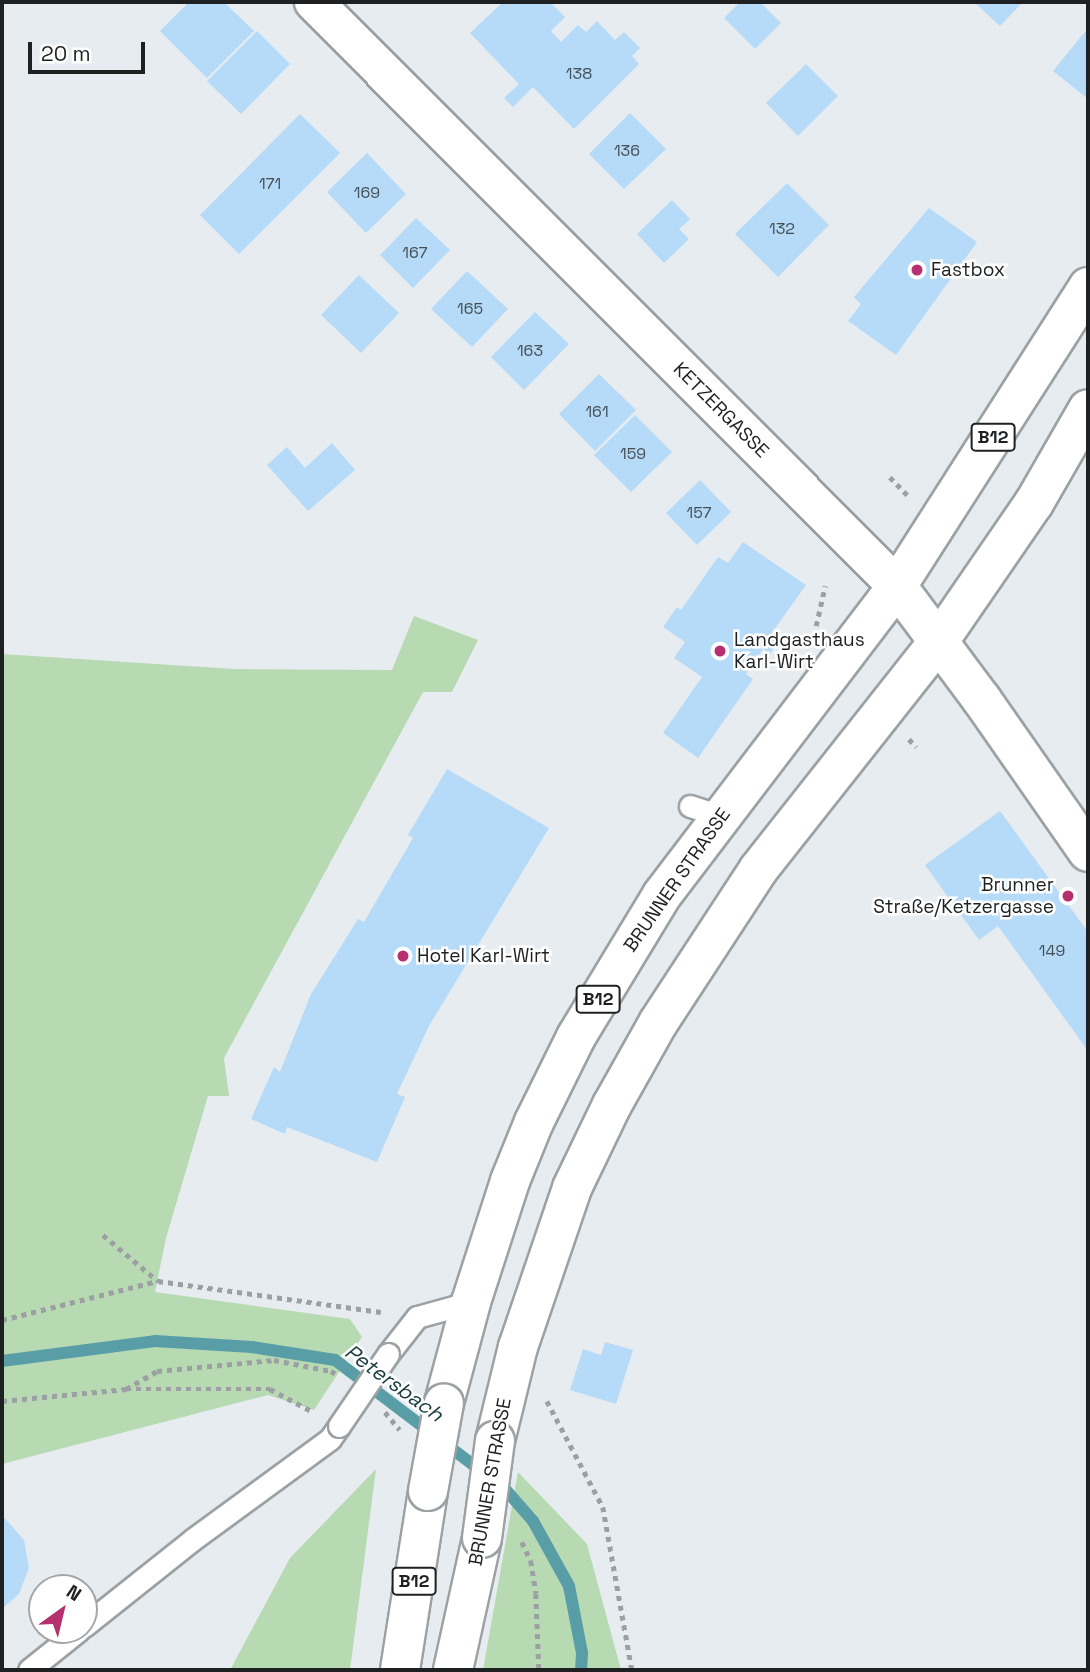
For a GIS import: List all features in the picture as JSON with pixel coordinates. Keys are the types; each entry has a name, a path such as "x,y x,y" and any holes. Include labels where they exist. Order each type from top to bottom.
{"main road":[{"name":"KETZERGASSE","path":"314,2 897,586 1088,852"},
{"name":"BRUNNER STRASSE","path":"400,1670 444,1403 471,1301 510,1181 550,1087 624,955 662,895 705,811 897,586 1088,287"},
{"name":"BRUNNER STRASSE","path":"453,1670 482,1538 495,1441 518,1347 572,1188 612,1105 680,986 773,850 939,641 1034,503 1088,409"}],"lane":[{"path":"98,1615 192,1540 330,1438 417,1317 471,1301"},
{"path":"29,1670 62,1644"}],"path":[{"path":"103,1235 158,1281"},
{"path":"2,1320 158,1281 417,1317"},
{"path":"518,1347 603,1507 632,1670"},
{"path":"126,1389 157,1371 274,1360 331,1371"},
{"path":"2,1401 126,1389 270,1389 339,1426"},
{"path":"531,1561 536,1594 539,1670"}],"green space":[{"path":"414,616 478,640 452,692 423,692 224,1058 229,1096 208,1096 166,1238 155,1292 350,1319 362,1337 314,1410 268,1395 2,1464 2,654 234,669 392,670"},
{"path":"376,1469 350,1670 230,1670 290,1558"},
{"path":"518,1472 587,1544 621,1670 483,1670"}],"building":[{"path":"189,2 224,2 254,31 207,78 160,31"},
{"path":"503,2 550,2 565,17 551,31 561,42 578,25 586,32 597,21 615,40 624,32 640,48 632,56 639,64 574,129 533,87 513,107 504,98 519,84 470,33"},
{"path":"740,2 760,2 781,23 755,49 724,18"},
{"path":"974,2 1023,2 1000,26"},
{"path":"1088,28 1088,99 1053,71"},
{"path":"257,31 290,64 241,114 207,81"},
{"path":"806,64 838,96 798,136 766,103"},
{"path":"630,113 666,149 624,189 589,154"},
{"path":"300,114 340,153 239,254 200,215"},
{"path":"367,153 406,194 366,233 327,192"},
{"path":"787,183 829,225 778,277 735,234"},
{"path":"672,200 690,219 679,229 689,239 664,263 637,234"},
{"name":"Fastbox","path":"929,208 977,242 896,355 848,321 861,304 854,297"},
{"path":"416,218 450,250 413,288 380,255"},
{"path":"467,271 508,309 472,347 431,309"},
{"path":"359,275 399,313 361,353 321,315"},
{"path":"535,312 569,344 524,390 491,357"},
{"path":"599,374 636,410 595,451 559,414"},
{"path":"635,415 672,452 631,492 594,455"},
{"path":"332,443 355,470 308,511 267,465 287,447 305,468"},
{"path":"700,480 731,512 697,545 666,513"},
{"name":"Landgasthaus Karl-Wirt","path":"743,542 806,585 771,634 779,640 770,654 763,649 746,674 753,679 698,758 663,733 702,677 674,658 685,642 663,627 677,607 681,610 718,557 728,563"},
{"name":"Hotel Karl-Wirt","path":"447,769 549,828 429,1026 397,1094 405,1097 377,1162 287,1127 285,1134 251,1119 274,1067 280,1072 311,994 358,919 364,922 413,838 408,835"},
{"path":"1000,811 1088,932 1088,1051 998,926 979,940 925,865"},
{"path":"605,1342 633,1350 616,1404 570,1390 583,1349 601,1355"},
{"path":"2,1515 24,1540 29,1568 19,1594 2,1609"}],"waterway":[{"name":"Petersbach","path":"2,1361 155,1341 252,1347 335,1360 505,1489 533,1521 569,1586 582,1653 581,1670"}],"place":[{"name":"Fastbox","path":"917,270"},
{"name":"Landgasthaus Karl-Wirt","path":"720,651"},
{"name":"Brunner Straße/Ketzergasse","path":"1068,896"},
{"name":"Hotel Karl-Wirt","path":"403,956"}]}
